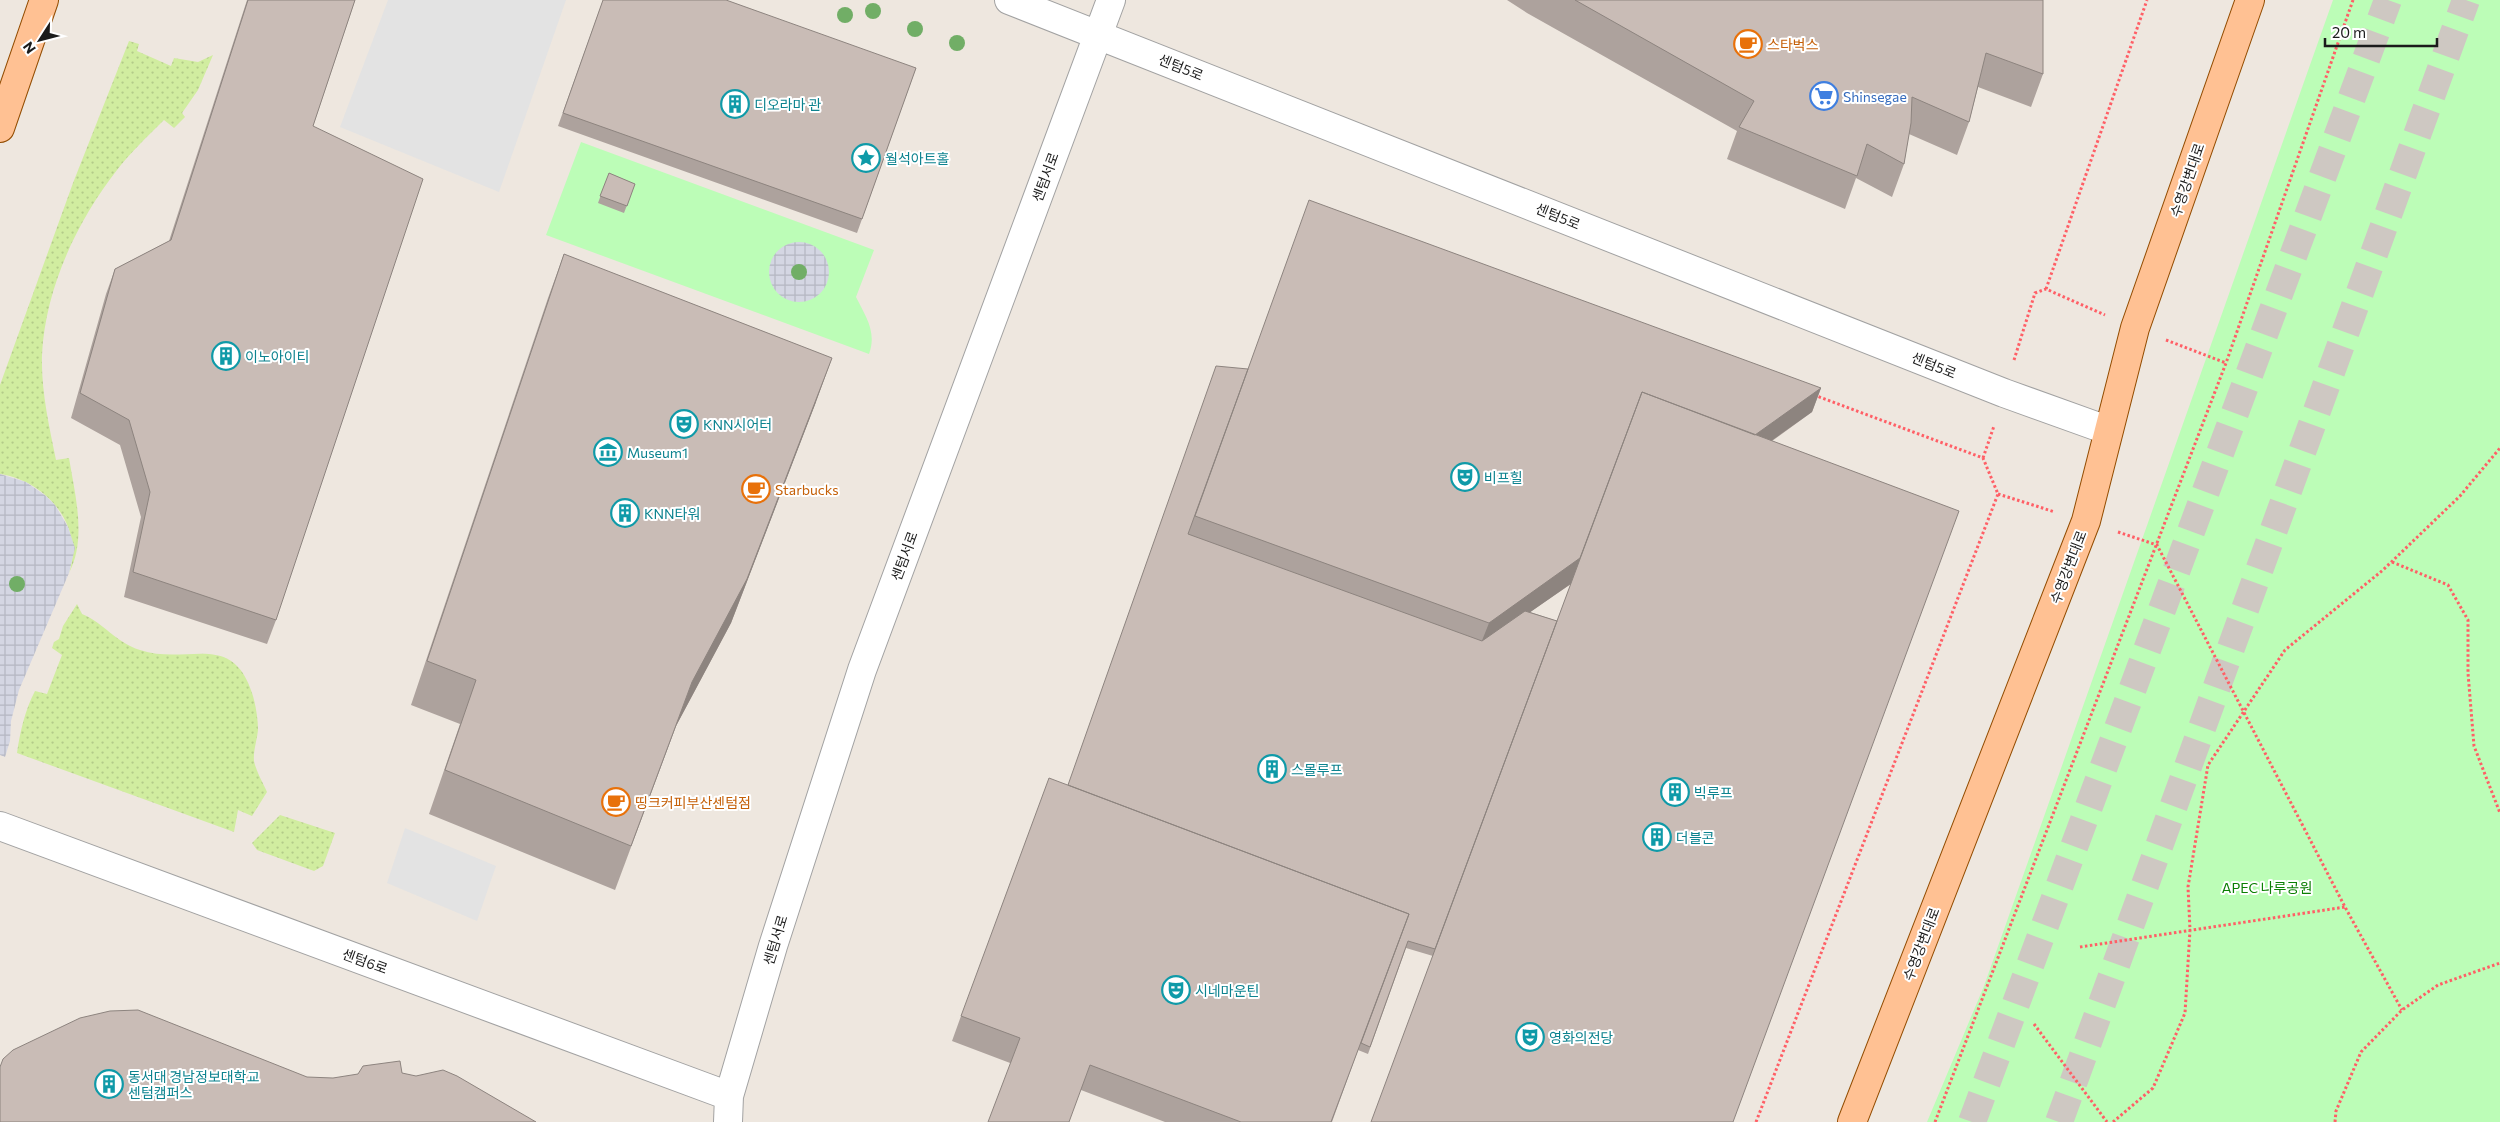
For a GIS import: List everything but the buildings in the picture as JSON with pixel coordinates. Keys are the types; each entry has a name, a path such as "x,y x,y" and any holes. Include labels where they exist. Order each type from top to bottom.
{"main road":[{"path":"0,128 44,0"},
{"name":"수영강변대로","path":"1852,1122 2086,521 2107,430 2135,328 2250,0"}],"street":[{"name":"센텀5로","path":"1009,0 2004,393 2107,430"},
{"name":"센텀서로","path":"729,1109 773,946 862,670 1110,0"},
{"name":"센텀6로","path":"0,826 729,1109"}],"path":[{"path":"2046,289 2147,0"},
{"path":"1936,1122 2226,363 2353,0"},
{"path":"1756,1122 1998,494 1983,458 2034,293 2046,289 2135,328 2226,363"},
{"path":"1809,393 1983,458"},
{"path":"2113,1122 2153,1088 2185,1013 2190,930 2188,888 2208,766 2285,650 2392,562 2460,496 2500,448"},
{"path":"1998,494 2157,545 2345,908 2402,1010"},
{"path":"2392,562 2448,585 2468,620 2468,673 2474,746 2500,813"},
{"path":"2080,948 2345,908"},
{"path":"2335,1122 2336,1111 2361,1052 2402,1010 2438,985 2500,963"},
{"path":"2034,1024 2107,1122"}],"green space":[{"name":"APEC 나루공원","path":"2333,0 2500,0 2500,1122 1927,1122 1984,986"},
{"path":"129,41 139,44 137,51 171,66 174,58 198,62 213,55 198,90 182,113 185,117 174,128 164,120 128,157 102,190 76,234 49,305 42,355 44,395 56,460 69,458 78,516 77,545 69,573 73,556 71,539 66,523 58,508 32,486 17,478 0,474 0,385 73,183"},
{"path":"581,142 874,250 856,297 867,318 871,332 872,339 869,354 546,235"},
{"path":"77,604 82,614 97,622 131,647 158,654 207,654 221,656 234,663 244,675 253,696 257,717 258,730 254,761 267,792 252,816 238,810 234,832 17,753 23,721 31,698 35,691 47,694 62,655 52,648 54,642 59,639 63,626"},
{"path":"280,815 335,833 323,866 314,871 257,850 252,843"}],"shaded area":[{"path":"388,0 566,0 499,192 340,127"},
{"path":"799,242 815,247 820,251 824,256 829,272 824,288 820,293 815,297 799,302 783,297 778,293 774,288 769,272 774,256 778,251 783,247"},
{"path":"0,474 26,482 46,496 55,505 68,527 75,548 69,573 19,690 11,721 10,741 5,757 0,755"},
{"path":"405,828 496,866 477,921 387,883"}],"tunnel":[{"path":"1972,1122 2388,0"},
{"path":"2059,1122 2466,0"}],"place":[{"name":"스타벅스","path":"1748,44"},
{"name":"Shinsegae","path":"1824,96"},
{"name":"디오라마 관","path":"735,104"},
{"name":"월석아트홀","path":"866,158"},
{"name":"이노아이티","path":"226,356"},
{"name":"KNN시어터","path":"684,424"},
{"name":"Museum1","path":"608,452"},
{"name":"비프힐","path":"1465,477"},
{"name":"Starbucks","path":"756,489"},
{"name":"KNN타워","path":"625,513"},
{"name":"스몰루프","path":"1272,769"},
{"name":"빅루프","path":"1675,792"},
{"name":"띵크커피부산센텀점","path":"616,802"},
{"name":"더블콘","path":"1657,837"},
{"name":"시네마운틴","path":"1176,990"},
{"name":"영화의전당","path":"1530,1037"},
{"name":"동서대 경남정보대학교 센텀캠퍼스","path":"109,1084"}]}
